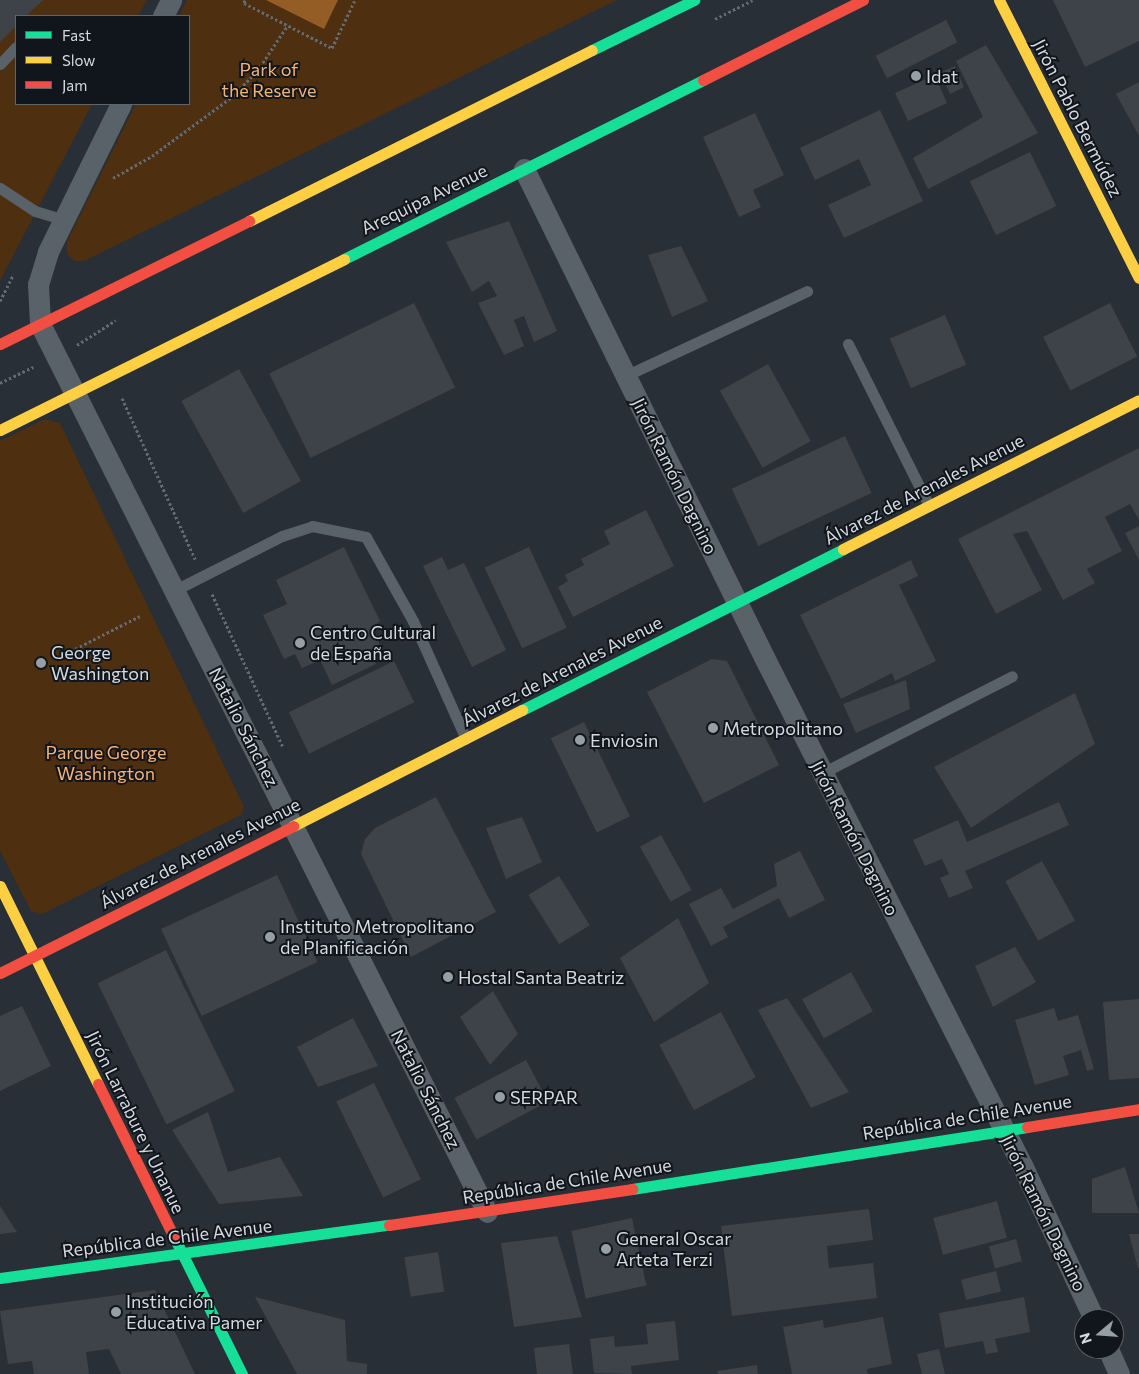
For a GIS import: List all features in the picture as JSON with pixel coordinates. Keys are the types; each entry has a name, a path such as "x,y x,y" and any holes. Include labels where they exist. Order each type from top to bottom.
{"main road":[{"path":"0,344 694,0"},
{"name":"Arequipa Avenue","path":"0,430 863,0"},
{"name":"Jirón Pablo Bermúdez","path":"999,0 1139,278"},
{"name":"Álvarez de Arenales Avenue","path":"0,973 1139,400"},
{"name":"Jirón Larrabure y Unanue","path":"0,886 242,1374"},
{"name":"República de Chile Avenue","path":"0,1278 182,1255 487,1212 1003,1128 1139,1109"}],"street":[{"path":"164,15 171,0"},
{"path":"40,324 38,284 64,220 120,105"},
{"name":"Jirón Ramón Dagnino","path":"524,169 822,773 1003,1128 1089,1309"},
{"name":"Natalio Sánchez","path":"40,324 295,826 487,1212"},
{"path":"1112,1359 1119,1374"}],"lane":[{"path":"0,64 15,47"},
{"path":"0,188 35,211 64,220"},
{"path":"625,376 807,291"},
{"path":"848,344 929,506"},
{"path":"175,590 282,536 312,526 366,537 417,630 466,739"},
{"path":"822,773 1012,676"}],"path":[{"path":"245,0 244,3 332,48 356,0"},
{"path":"110,180 152,156 233,96 257,71 288,25"},
{"path":"71,651 140,616"}],"green space":[{"path":"0,0 147,0 139,15 15,15 15,105 91,105 0,281"},
{"name":"Park of the Reserve","path":"187,0 617,0 84,261 74,261 67,254 67,242 136,105 190,105 190,15 180,15"},
{"name":"Parque George Washington","path":"45,419 60,423 244,807 241,815 42,914 31,911 0,851 0,441"}],"shaded area":[{"path":"266,0 338,0 324,29"}],"building":[{"path":"0,0 43,0 27,15 15,15 15,27 0,42"},
{"path":"1053,0 1139,0 1139,41 1085,67"},
{"path":"946,20 957,42 887,78 876,56"},
{"path":"986,45 1038,133 928,189 913,158 983,117 956,61"},
{"path":"955,66 964,87 950,94 945,83 939,85 947,103 908,121 895,93"},
{"path":"1139,82 1139,136 1116,94"},
{"path":"880,110 923,201 844,238 828,205 871,185 859,159 815,180 800,148"},
{"path":"755,113 784,175 753,190 761,207 739,217 703,137"},
{"path":"1030,152 1056,206 996,235 970,181"},
{"path":"509,221 557,331 534,342 524,316 514,320 524,346 504,355 478,303 497,296 489,281 472,292 446,242"},
{"path":"681,246 708,301 672,317 648,255"},
{"path":"414,303 455,387 311,458 269,374"},
{"path":"1110,303 1137,356 1070,391 1043,337"},
{"path":"945,315 966,365 911,388 890,338"},
{"path":"768,364 811,441 763,468 720,391"},
{"path":"239,369 301,481 243,513 181,401"},
{"path":"845,436 872,493 758,546 732,489"},
{"path":"1139,448 1139,520 1130,504 1105,517 1122,551 1087,569 1095,583 1063,600 1027,531 1013,534 1042,590 996,614 958,539"},
{"path":"646,510 674,566 573,617 558,587 568,581 565,575 584,565 581,559 610,544 604,531"},
{"path":"1139,526 1139,560 1125,533"},
{"path":"344,547 380,621 372,628 380,645 369,650 376,664 332,685 320,660 302,668 295,654 284,659 263,615 287,604 276,580"},
{"path":"529,547 567,628 522,648 485,568"},
{"path":"442,557 448,570 464,563 506,650 472,667 423,566"},
{"path":"911,560 918,576 899,585 936,661 895,681 892,673 841,699 800,615"},
{"name":"Metropolitano","path":"712,659 727,661 779,765 704,803 647,692"},
{"path":"394,661 414,702 309,754 289,712"},
{"path":"906,680 910,709 856,733 843,704"},
{"path":"1075,693 1095,744 971,828 934,767"},
{"path":"584,722 630,816 597,833 551,738"},
{"path":"436,797 496,912 411,957 361,854 365,839 375,828"},
{"path":"1059,802 1069,825 965,871 973,888 949,898 940,878 949,874 942,859 925,866 913,840 958,820 967,842"},
{"path":"522,817 542,862 506,879 486,828"},
{"path":"661,835 692,890 671,902 640,847"},
{"path":"800,851 825,900 789,918 779,898 723,927 728,937 711,946 689,904 721,888 733,909 777,886 774,864"},
{"path":"1042,861 1075,920 1038,941 1005,881"},
{"path":"277,875 318,962 202,1016 161,929"},
{"path":"559,876 590,925 559,944 528,895"},
{"path":"678,918 709,983 654,1022 620,958"},
{"path":"1015,947 1036,982 993,1007 975,966"},
{"path":"166,950 235,1091 167,1124 98,983"},
{"path":"851,972 873,1011 824,1039 802,999"},
{"path":"493,991 518,1034 490,1065 460,1017"},
{"path":"787,998 849,1092 811,1108 758,1010"},
{"path":"1139,999 1139,1078 1109,1080 1103,1002"},
{"path":"22,1006 51,1066 0,1091 0,1016"},
{"path":"1054,1008 1058,1021 1078,1015 1094,1069 1087,1071 1081,1050 1063,1056 1069,1075 1035,1085 1015,1020"},
{"path":"721,1012 756,1077 694,1110 659,1045"},
{"path":"353,1018 378,1066 318,1087 297,1047"},
{"name":"SERPAR","path":"526,1060 548,1101 477,1140 454,1098"},
{"path":"374,1083 421,1179 383,1198 336,1101"},
{"path":"208,1112 228,1172 280,1157 303,1196 219,1204 172,1130"},
{"path":"1125,1167 1139,1213 1092,1213 1092,1179"},
{"path":"997,1201 1007,1238 943,1255 933,1218"},
{"path":"0,1206 17,1232 0,1234"},
{"path":"869,1209 873,1240 827,1246 829,1268 873,1263 877,1298 732,1316 721,1226"},
{"path":"632,1218 646,1285 586,1298 571,1231"},
{"path":"1129,1234 1139,1234 1139,1268 1138,1268"},
{"path":"557,1236 582,1317 514,1327 501,1243"},
{"path":"1016,1239 1022,1261 995,1268 989,1246"},
{"path":"438,1252 444,1292 411,1297 404,1257"},
{"path":"996,1271 1001,1291 966,1300 961,1280"},
{"path":"155,1290 195,1374 121,1374 109,1349 86,1352 89,1374 34,1374 32,1361 8,1364 0,1311"},
{"path":"255,1297 345,1320 347,1361 367,1364 367,1374 297,1374"},
{"path":"1024,1297 1030,1332 995,1339 998,1352 986,1354 983,1341 945,1348 939,1313"},
{"path":"883,1317 892,1364 867,1369 868,1374 792,1374 783,1327 823,1320 824,1328"},
{"path":"675,1321 679,1360 631,1366 632,1374 594,1373 590,1339 614,1336 615,1347 648,1344 646,1324"},
{"path":"569,1344 573,1374 537,1374 534,1348"},
{"path":"939,1349 945,1374 922,1374 917,1354"},
{"path":"757,1365 758,1374 718,1374 717,1371"}],"traffic: fast":[{"path":"592,50 694,0"},
{"path":"344,259 703,80"},
{"path":"522,710 843,549"},
{"path":"632,1189 1027,1127"},
{"path":"0,1278 389,1225"},
{"path":"175,1239 242,1374"}],"traffic: slow":[{"path":"999,0 1139,278"},
{"path":"249,221 592,50"},
{"path":"0,430 344,259"},
{"path":"843,549 1139,400"},
{"path":"293,826 522,710"},
{"path":"0,886 98,1084"}],"traffic: jam":[{"path":"703,80 863,0"},
{"path":"0,344 249,221"},
{"path":"0,973 293,826"},
{"path":"98,1084 175,1239"},
{"path":"1027,1127 1139,1109"},
{"path":"389,1225 632,1189"}],"place":[{"name":"Idat","path":"916,76"},
{"name":"Centro Cultural de España","path":"300,643"},
{"name":"George Washington","path":"41,663"},
{"name":"Metropolitano","path":"713,728"},
{"name":"Enviosin","path":"580,740"},
{"name":"Instituto Metropolitano de Planificación","path":"270,937"},
{"name":"Hostal Santa Beatriz","path":"448,977"},
{"name":"SERPAR","path":"500,1097"},
{"name":"General Oscar Arteta Terzi","path":"606,1249"},
{"name":"Institución Educativa Pamer","path":"116,1312"}]}
